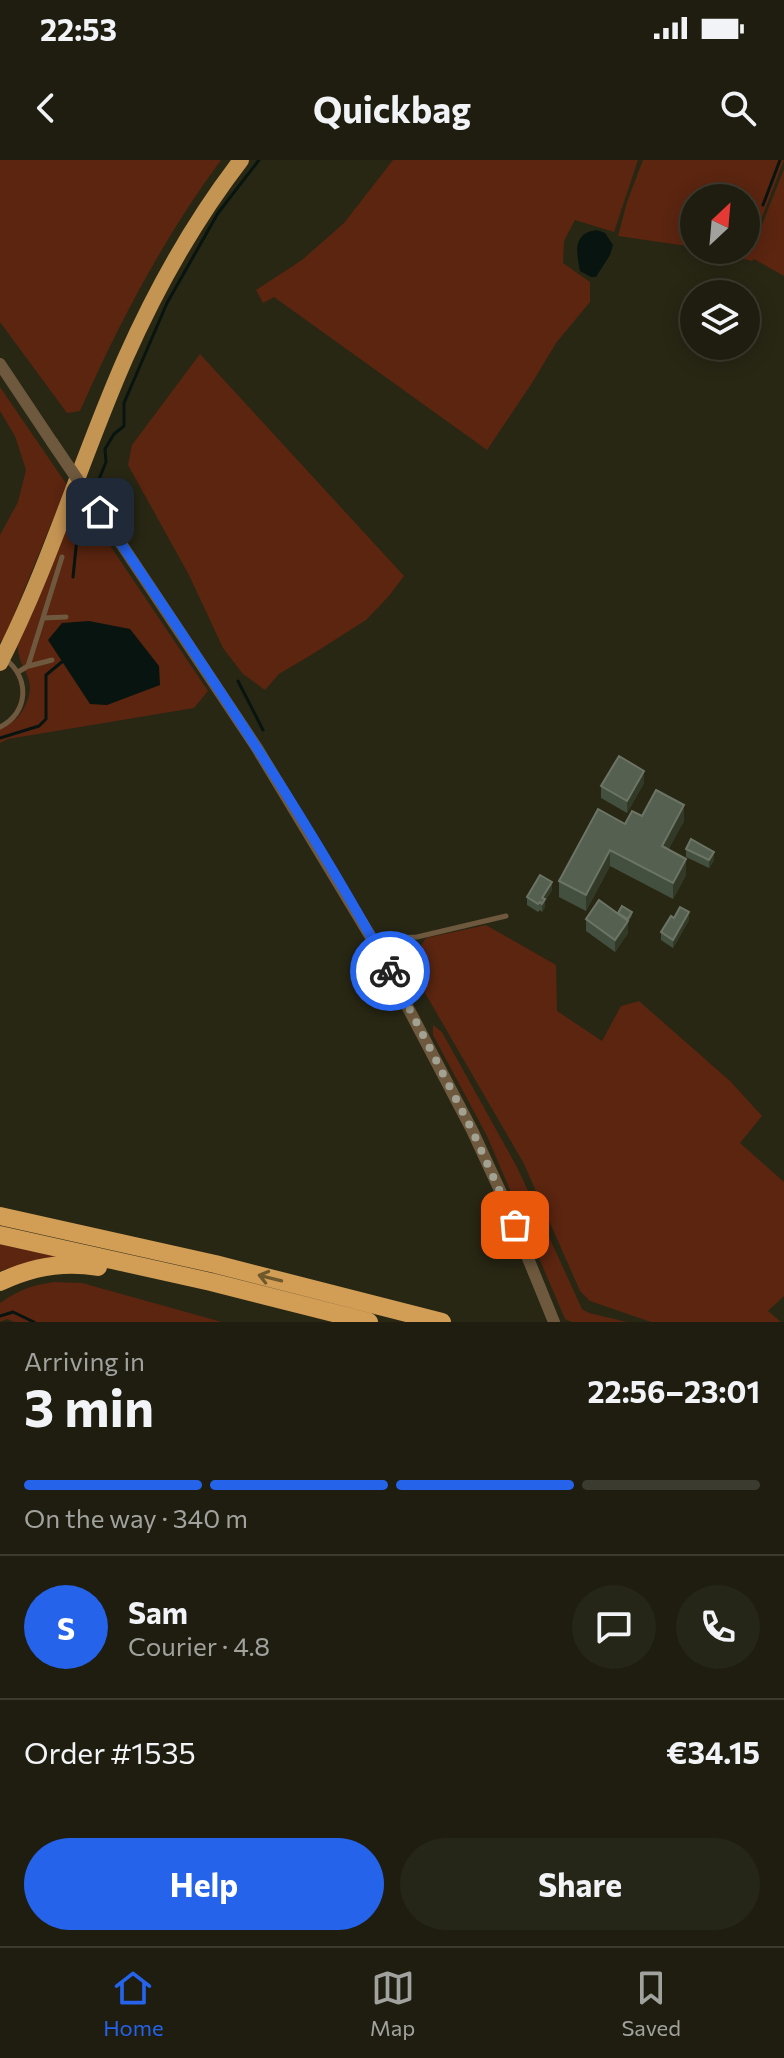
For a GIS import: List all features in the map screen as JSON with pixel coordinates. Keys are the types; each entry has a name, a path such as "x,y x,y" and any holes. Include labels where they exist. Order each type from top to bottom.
{"highway":[{"path":"1,659 44,566 140,325 194,228 241,160"},
{"path":"0,1207 27,1215 47,1226"},
{"path":"0,1216 215,1264 442,1322"},
{"path":"0,1235 143,1266 369,1322"},
{"path":"0,1282 21,1272 77,1263 114,1269 143,1266"}],"street":[{"path":"0,364 257,748 372,939 472,1130 553,1320"}],"lane":[{"path":"28,666 62,557"},
{"path":"43,618 66,617"},
{"path":"0,727 15,716 23,694 18,672 1,659"},
{"path":"18,672 52,660"},
{"path":"372,939 417,937 506,916"}],"shaded area":[{"path":"0,160 221,160 180,219 144,281 80,411 67,413 0,322"},
{"path":"393,160 638,160 614,232 575,220 564,241 563,263 590,282 590,302 556,343 487,450 274,297 263,303 256,290 302,260 344,223"},
{"path":"643,160 784,160 760,222 760,184 680,184 680,245 618,236"},
{"path":"784,169 784,276 760,262 760,230"},
{"path":"597,230 605,233 613,245 596,277 591,277 580,271 578,244 584,235"},
{"path":"200,354 404,576 366,620 279,674 265,690 243,674 223,648 189,575 128,465 132,445"},
{"path":"0,387 67,485 5,637 0,642 0,535 18,502 26,470 15,436 0,411"},
{"path":"78,498 208,691 194,708 8,739 0,743 0,729 17,718 27,701 30,688 19,657 18,644"},
{"path":"89,621 130,629 159,666 160,685 107,705 90,704 48,640 62,623"},
{"path":"486,925 556,965 557,1011 602,1041 621,1006 639,1001 730,1081 762,1116 740,1143 784,1182 784,1296 768,1311 781,1322 651,1322 590,1301 580,1291 524,1164 421,986 418,950 426,938"},
{"path":"433,1025 442,1032 517,1167 582,1309 627,1322 572,1322 565,1319 487,1136 433,1035"},
{"path":"0,1244 62,1257 40,1259 0,1271"},
{"path":"55,1282 82,1283 222,1322 14,1322 7,1319 0,1322 0,1303 26,1289"}],"building":[{"path":"619,756 644,771 627,801 601,786"},
{"path":"656,790 684,805 662,846 686,859 673,883 610,850 586,895 559,881 598,809 625,824 632,811 642,816"},
{"path":"691,839 714,852 709,860 686,849"},
{"path":"540,875 552,882 542,898 545,899 542,904 538,904 527,897"},
{"path":"599,900 628,921 615,940 586,919"},
{"path":"622,906 632,912 628,919 618,913"},
{"path":"680,907 689,912 673,940 661,932"}],"waterway":[{"path":"93,494 106,462 105,449 114,434 124,426 124,403 167,303 218,213 259,160"},
{"path":"763,205 780,160"},
{"path":"73,577 77,538 89,505"},
{"path":"0,738 39,726 46,719 46,675 63,661"},
{"path":"238,681 263,730"},
{"path":"0,1316 13,1312 34,1322"}],"way so far":[{"path":"390,971 472,1130 515,1225"}],"route":[{"path":"100,512 257,748 390,971"}]}
